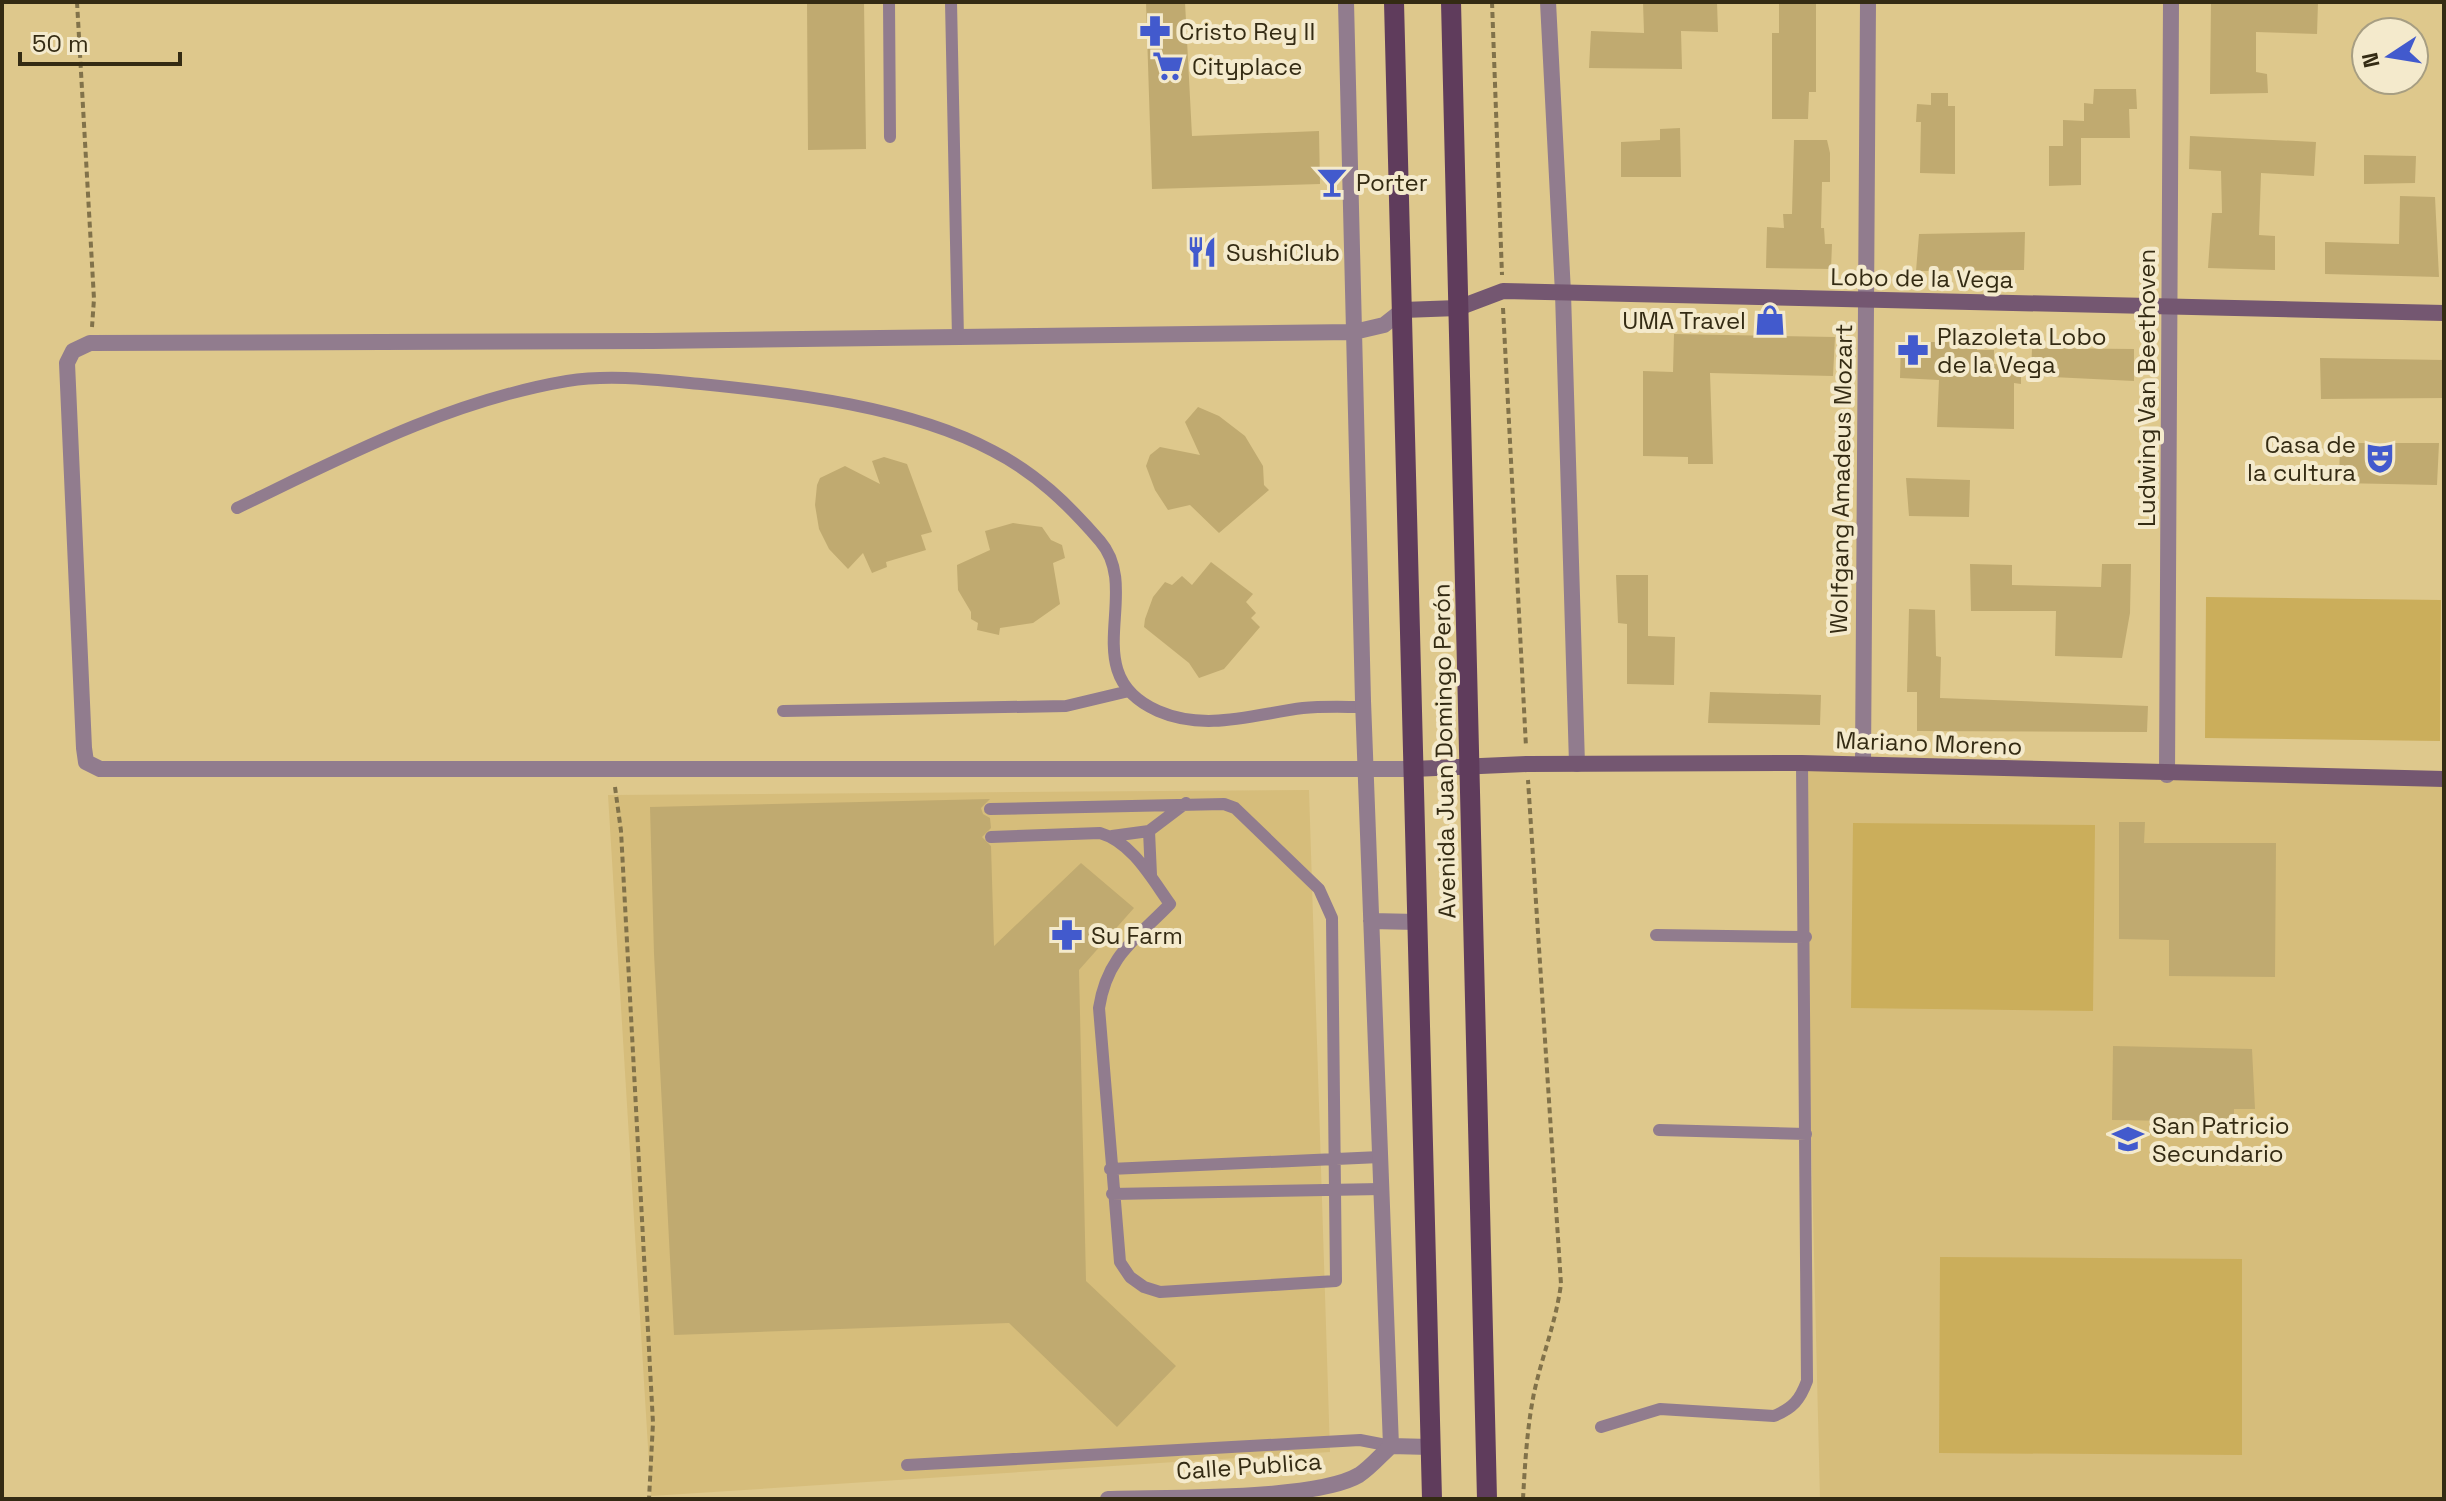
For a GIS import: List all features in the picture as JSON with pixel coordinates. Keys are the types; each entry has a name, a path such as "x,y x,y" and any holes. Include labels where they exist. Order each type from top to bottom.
{"main road":[{"name":"Avenida Juan Domingo Perón","path":"1394,2 1432,1499"},
{"name":"Avenida Juan Domingo Perón","path":"1451,2 1487,1499"}],"street":[{"path":"1346,2 1365,769 1391,1446 1430,1447"},
{"path":"1548,2 1563,293 1577,764"},
{"name":"Wolfgang Amadeus Mozart","path":"1863,764 1868,2"},
{"name":"Ludwing Van Beethoven","path":"2167,775 2171,2"},
{"name":"Lobo de la Vega","path":"1403,310 1458,308 1503,291 2444,313"},
{"path":"1403,310 1384,325 1354,332 958,338 90,343 73,351 67,363 86,762 100,769 1413,769"},
{"name":"Mariano Moreno","path":"1413,769 1577,764 1802,763 2167,775 2444,779"},
{"path":"1371,921 1417,922"},
{"name":"Calle Publica","path":"1108,1499 1294,1491 1332,1485 1359,1475 1391,1446"}],"lane":[{"path":"889,2 890,137"},
{"path":"951,2 958,338"},
{"path":"237,508 391,433 507,395 569,381 636,378 777,391 885,413 990,449 1028,471 1056,493 1111,554 1116,581 1112,648 1116,670 1129,691 1158,711 1218,722 1305,708 1364,707"},
{"path":"783,711 1066,706 1129,691"},
{"path":"1601,1427 1660,1409 1774,1416 1790,1409 1801,1398 1807,1381 1806,937 1802,763"},
{"path":"991,837 1100,833 1112,836 1149,831 1186,803"},
{"path":"990,809 1224,804 1235,808 1319,889 1328,903 1333,934 1336,1281 1160,1292 1144,1287 1130,1277 1120,1262 1110,1169 1101,994 1111,964 1170,904 1127,848 1112,836"},
{"path":"1149,831 1152,879"},
{"path":"1656,935 1806,937"},
{"path":"1659,1130 1806,1134"},
{"path":"1110,1169 1380,1157"},
{"path":"1112,1194 1381,1189"},
{"path":"907,1465 1360,1440 1391,1446"}],"path":[{"path":"77,2 94,299 90,343"},
{"path":"613,770 621,831 653,1423 649,1499"}],"shaded area":[{"path":"2206,597 2441,600 2440,741 2205,738"},
{"name":"San Patricio Secundario","path":"1802,763 2444,779 2444,1499 1820,1499"},
{"path":"1309,790 1330,1452 651,1496 608,795"},
{"path":"1853,823 2095,825 2093,1011 1851,1008"},
{"path":"1940,1257 2242,1259 2242,1455 1939,1453"}],"building":[{"path":"807,2 864,2 866,149 808,150"},
{"name":"Cityplace","path":"1146,2 1185,2 1192,136 1319,131 1320,184 1152,189"},
{"path":"1643,2 1717,2 1718,32 1681,31 1682,69 1589,68 1591,31 1644,33"},
{"path":"1779,2 1816,2 1816,92 1809,92 1808,119 1772,119 1772,33 1779,33"},
{"path":"2211,2 2318,2 2317,34 2256,32 2256,72 2267,74 2268,93 2210,94"},
{"path":"2094,89 2136,89 2137,109 2129,109 2130,138 2081,138 2081,185 2049,186 2049,146 2063,146 2063,120 2084,121 2084,103 2093,104"},
{"path":"1931,93 1948,93 1948,106 1955,106 1955,174 1920,173 1921,122 1916,122 1917,104 1931,105"},
{"path":"1680,128 1681,177 1621,177 1621,142 1660,140 1660,129"},
{"path":"2190,136 2316,142 2314,176 2261,173 2259,235 2275,236 2275,270 2208,268 2212,213 2222,213 2221,171 2189,169"},
{"path":"1794,140 1827,140 1830,182 1822,182 1821,228 1824,228 1825,244 1832,244 1831,269 1766,268 1767,227 1784,228 1783,214 1792,214"},
{"path":"2364,155 2416,156 2415,183 2364,184"},
{"path":"2400,196 2435,197 2439,277 2325,274 2325,242 2399,244"},
{"path":"2025,232 2024,270 1916,271 1919,234"},
{"path":"1674,334 1835,337 1833,376 1710,373 1713,464 1688,464 1688,457 1643,456 1643,371 1673,372"},
{"path":"1901,342 1976,342 1977,350 1994,350 1994,364 2021,366 2021,384 2014,383 2014,429 1937,427 1939,380 1900,378"},
{"path":"2032,348 2134,349 2134,381 2031,376"},
{"path":"2320,358 2444,360 2444,398 2321,399"},
{"path":"1198,407 1219,416 1245,436 1263,466 1264,485 1269,490 1219,533 1190,505 1168,510 1155,490 1146,466 1150,455 1160,447 1200,455 1185,422"},
{"path":"2340,443 2439,443 2437,485 2339,483"},
{"path":"884,457 907,464 932,532 921,535 926,550 886,562 887,567 872,573 863,553 848,569 829,549 819,529 815,505 817,485 820,478 845,466 880,484 872,461"},
{"path":"1906,478 1970,480 1969,517 1909,516"},
{"path":"1013,523 1042,527 1051,540 1062,545 1065,558 1053,563 1060,604 1033,623 1000,628 999,635 977,630 978,623 971,619 971,612 958,590 957,565 990,550 985,531"},
{"path":"1211,562 1253,594 1246,602 1256,613 1251,618 1260,627 1224,669 1199,678 1189,663 1144,627 1153,597 1165,582 1172,585 1182,576 1192,585"},
{"path":"1970,564 2012,565 2012,585 2101,587 2102,564 2131,564 2130,613 2122,658 2055,656 2056,611 1971,611"},
{"path":"1616,575 1648,575 1648,636 1675,637 1674,685 1627,684 1627,624 1618,623"},
{"path":"1909,609 1935,610 1936,656 1941,657 1940,698 2148,706 2147,732 1917,731 1917,692 1907,692"},
{"path":"1710,692 1821,695 1820,725 1708,723"},
{"path":"990,799 981,808 983,814 990,818 991,828 982,837 991,846 994,946 1081,863 1134,908 1079,970 1086,1281 1176,1366 1117,1427 1009,1323 674,1335 654,954 650,807"},
{"path":"2119,822 2145,822 2144,843 2276,843 2275,977 2169,976 2169,940 2119,939"},
{"path":"2113,1046 2252,1049 2255,1109 2234,1109 2234,1122 2112,1120"}],"place":[{"name":"Cristo Rey II","path":"1155,31"},
{"name":"Cityplace","path":"1168,66"},
{"name":"Porter","path":"1332,182"},
{"name":"SushiClub","path":"1202,252"},
{"name":"UMA Travel","path":"1770,320"},
{"name":"Plazoleta Lobo de la Vega","path":"1913,350"},
{"name":"Casa de la cultura","path":"2380,458"},
{"name":"Su Farm","path":"1067,935"},
{"name":"San Patricio Secundario","path":"2128,1139"}]}
